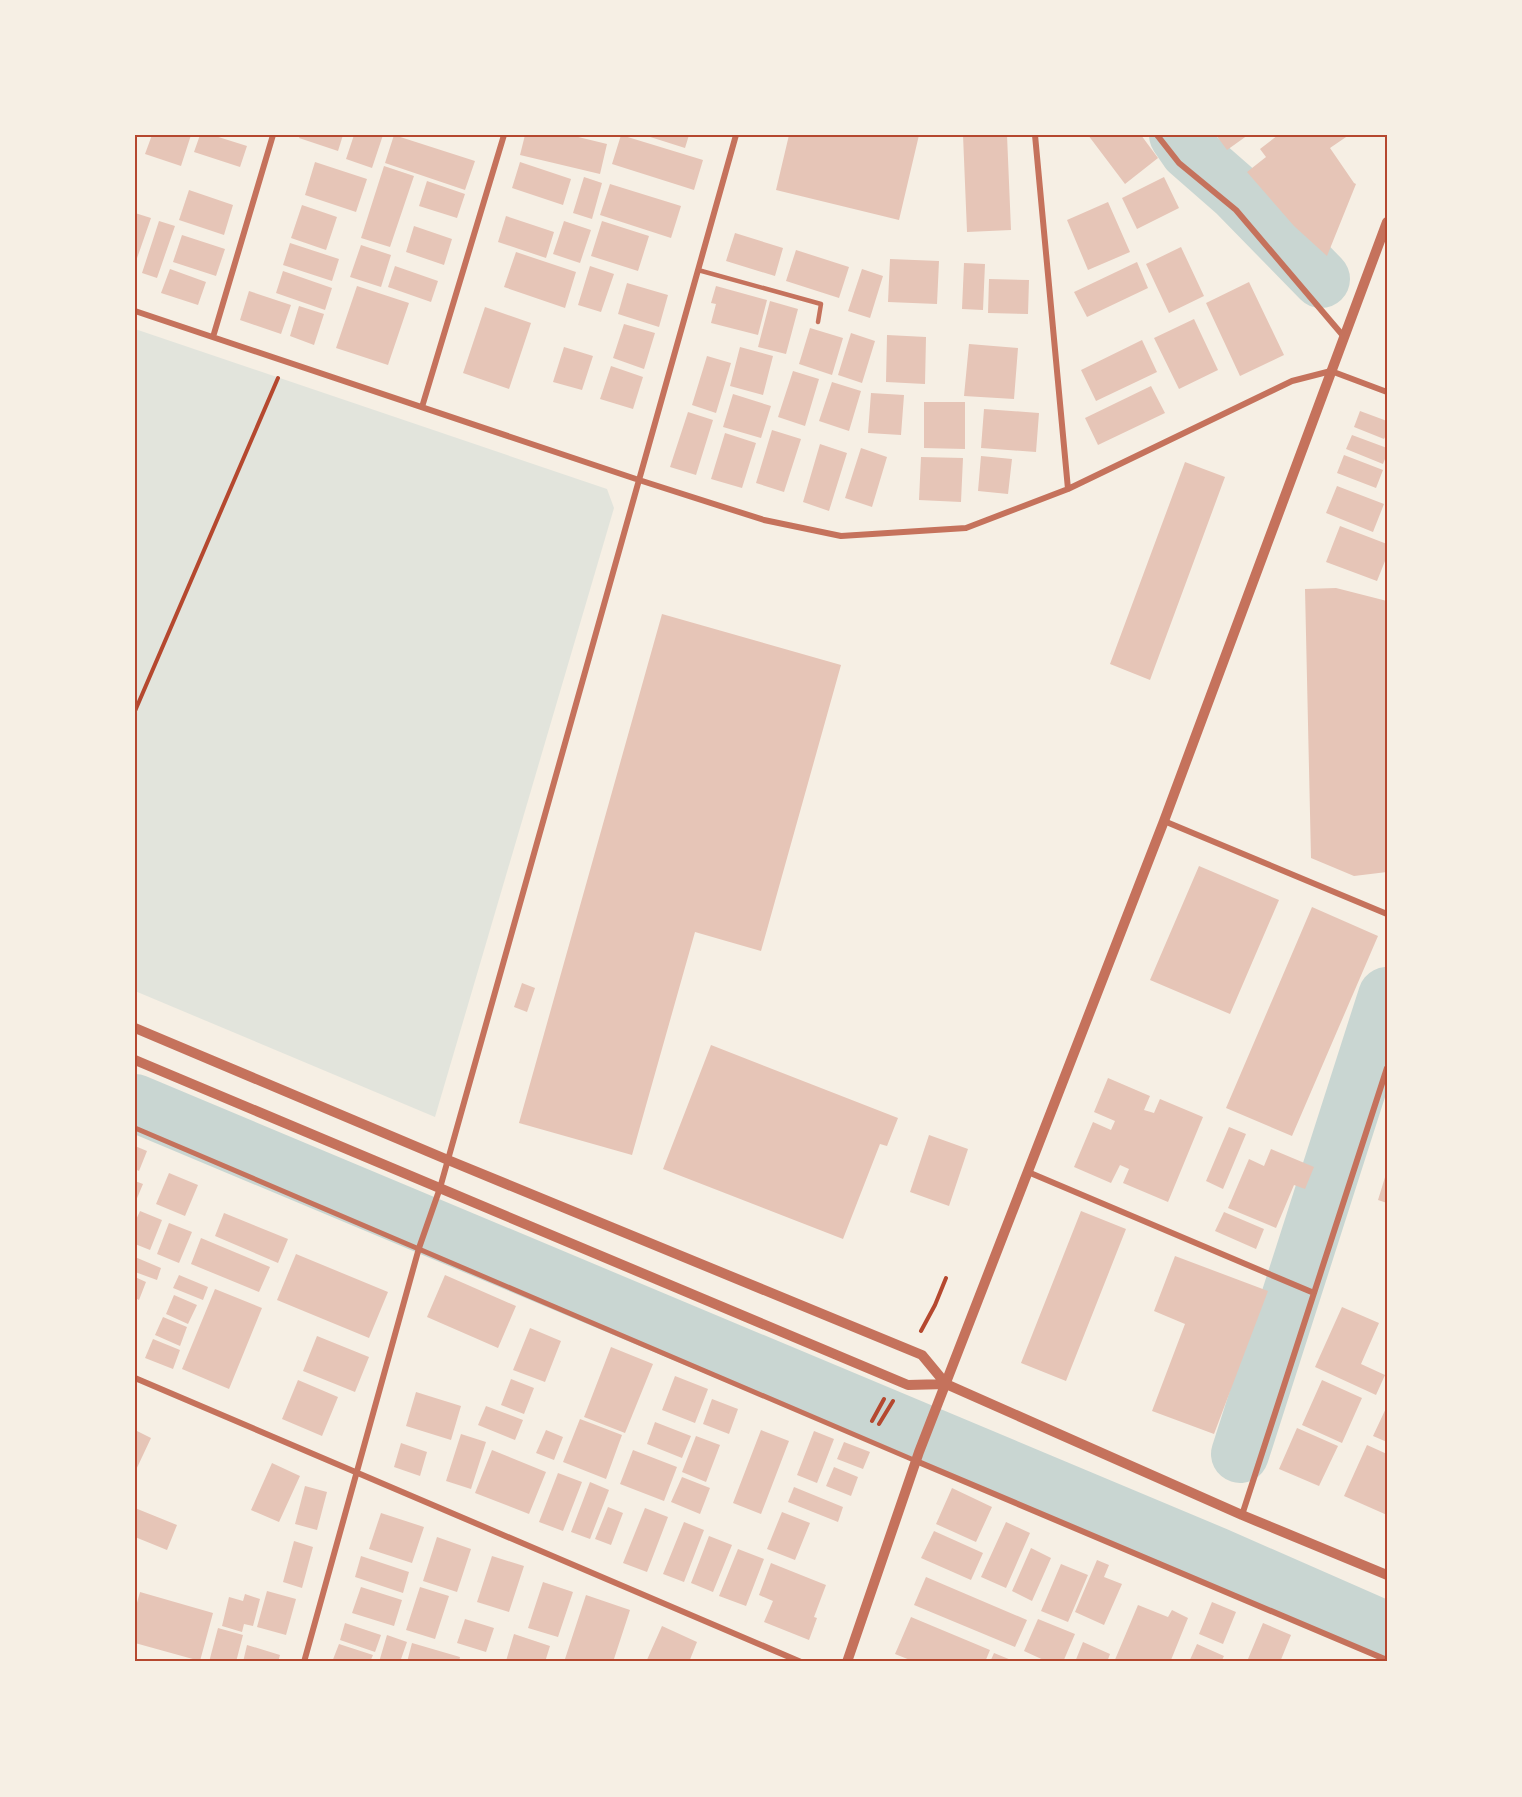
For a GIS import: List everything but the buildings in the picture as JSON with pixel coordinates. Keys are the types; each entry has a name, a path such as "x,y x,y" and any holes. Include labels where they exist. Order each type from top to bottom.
{"street":[{"path":"213,337 273,135"},
{"path":"422,407 504,135"},
{"path":"304,1662 419,1248 448,1160 736,135"},
{"path":"1035,135 1068,489"},
{"path":"1158,135 1179,163 1236,210 1344,338"},
{"path":"847,1662 917,1456 1164,821 1387,222"},
{"path":"135,311 764,520 842,536 966,528 1068,489 1292,381 1330,371 1387,392"},
{"path":"1164,821 1387,914"},
{"path":"135,1028 922,1355 946,1384"},
{"path":"135,1060 908,1385 946,1384 1242,1515 1387,1575"},
{"path":"1242,1515 1387,1068"},
{"path":"135,1128 917,1456 1387,1660"},
{"path":"1028,1172 1314,1293"},
{"path":"135,1378 801,1662"}],"lane":[{"path":"698,270 821,304 818,322"}],"path":[{"path":"135,711 285,362"},
{"path":"921,1331 946,1278"},
{"path":"889,1391 872,1421 880,1424 893,1401"}],"shaded area":[{"path":"135,329 607,489 614,508 435,1117 135,991"}],"waterway":[{"path":"1178,135 1189,151 1237,193 1321,279"},
{"path":"1240,1454 1387,996"},
{"path":"135,1103 1216,1556 1387,1631"}]}
